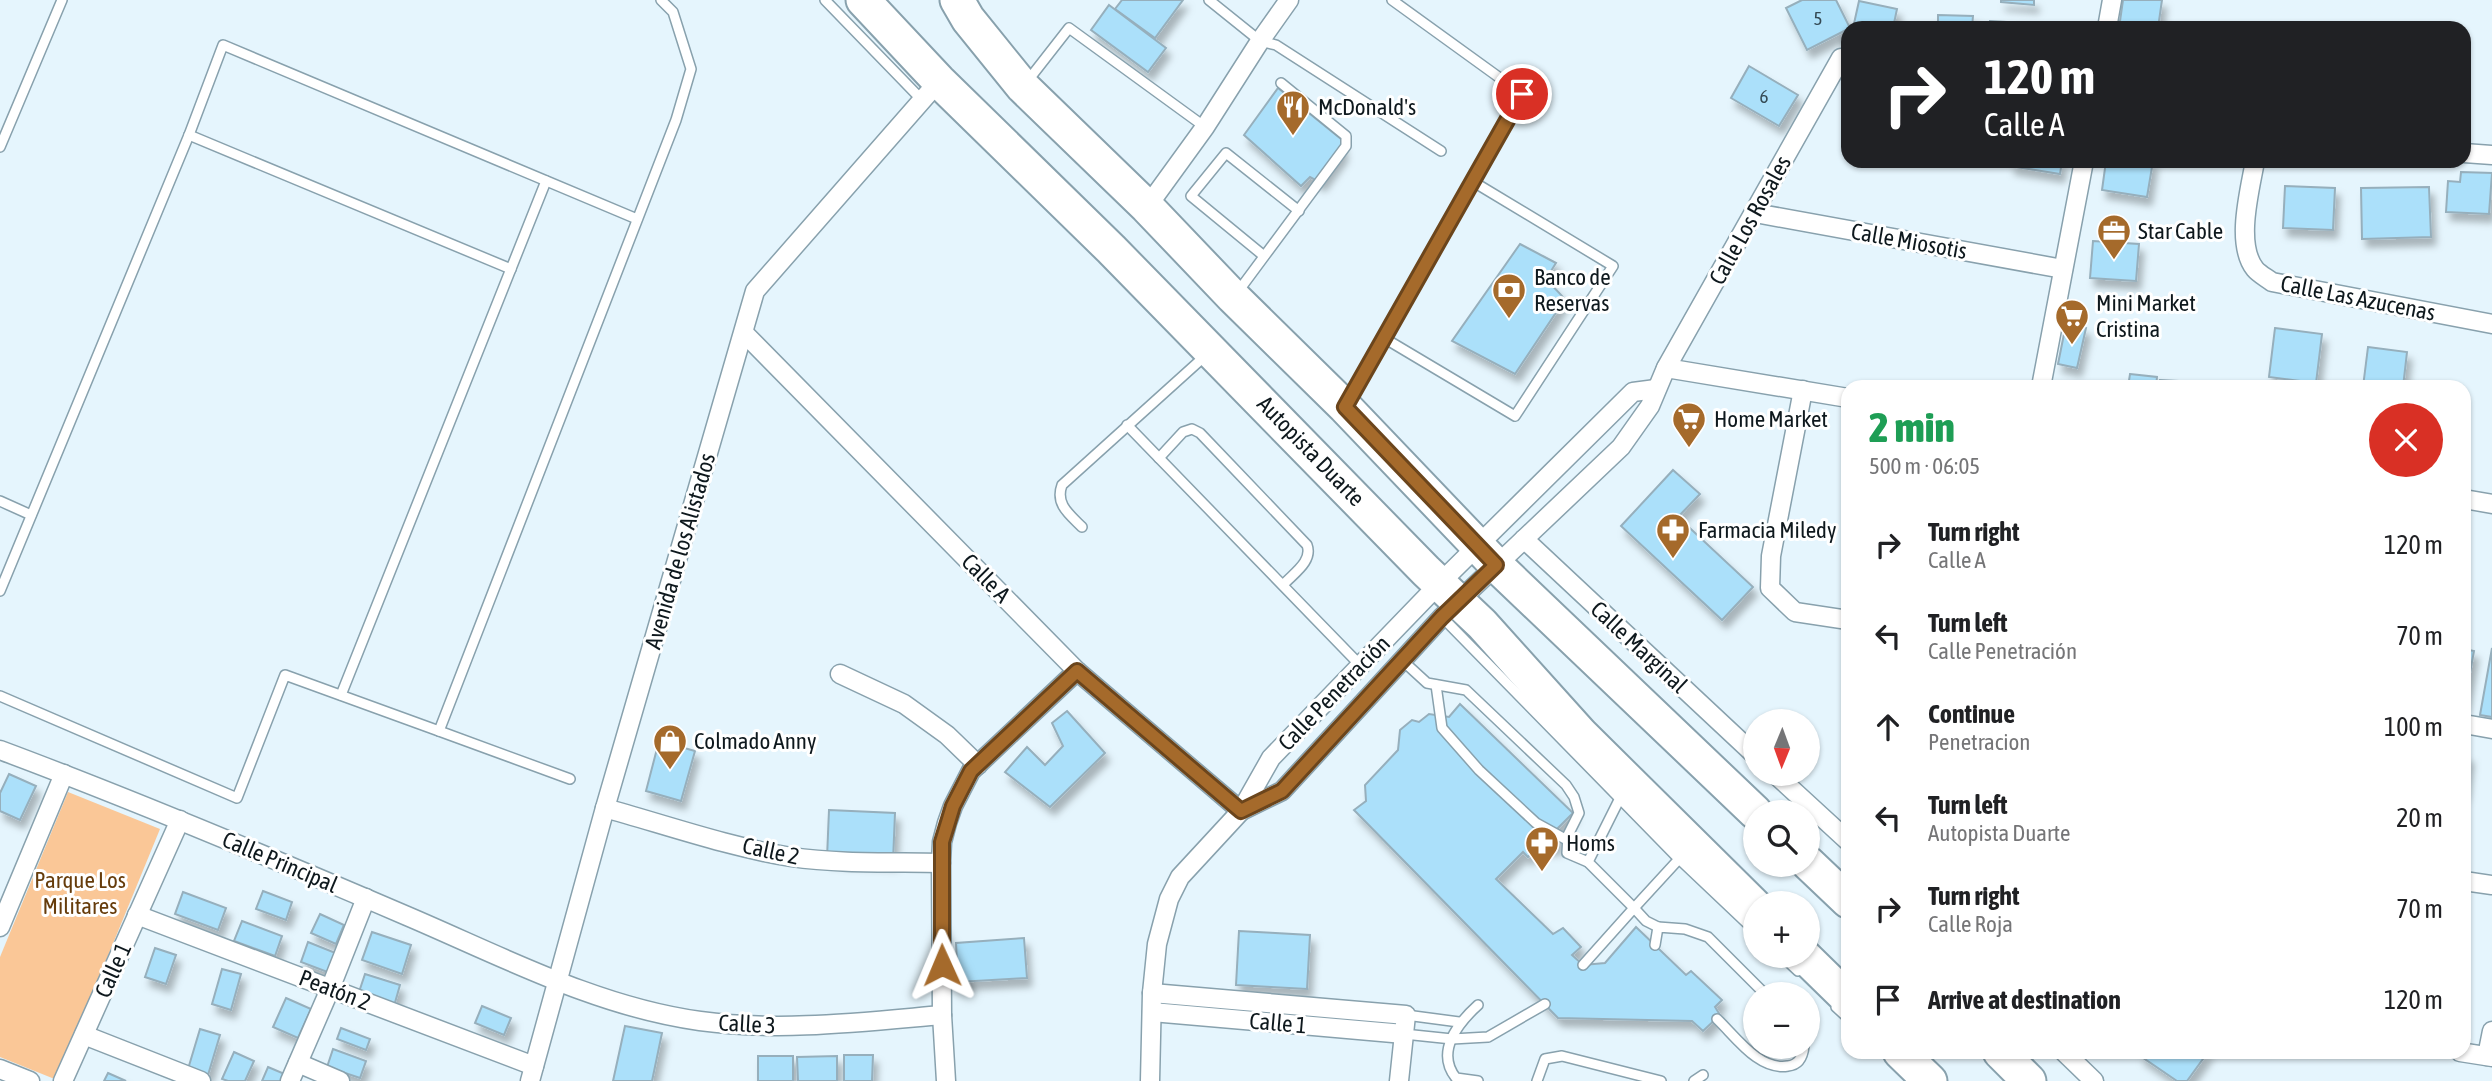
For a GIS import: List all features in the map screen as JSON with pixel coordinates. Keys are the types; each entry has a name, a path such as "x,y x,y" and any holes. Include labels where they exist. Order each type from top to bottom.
{"highway":[{"name":"Autopista Duarte","path":"863,0 931,90 1212,350 1446,601 1482,624 1581,734 1743,894"},
{"path":"962,6 1023,87 1147,207 1487,555 1743,800"},
{"path":"1820,874 1841,894"},
{"path":"1807,969 1839,1000"},
{"path":"2007,1059 2029,1081"}],"street":[{"path":"1147,207 1205,127 1289,0"},
{"path":"2108,21 2112,0"},
{"name":"Calle Los Rosales","path":"1487,555 1524,539 1621,447 1650,406 1666,368 1841,58"},
{"name":"Avenida de los Alistados","path":"532,1074 605,808 755,291 931,90"},
{"path":"2471,154 2492,155"},
{"path":"2042,380 2083,168"},
{"name":"Calle Las Azucenas","path":"2254,168 2245,231 2246,253 2255,270 2272,282 2492,324"},
{"name":"Calle Miosotis","path":"1755,213 2063,269"},
{"name":"Calle A","path":"744,333 1077,671 1241,811"},
{"path":"1666,368 1841,397"},
{"path":"1446,601 1633,392 1656,389"},
{"path":"1803,390 1771,556 1770,588 1796,612 1841,619"},
{"path":"2471,500 2492,504"},
{"name":"Calle Marginal","path":"1524,539 1743,744"},
{"path":"1446,601 1487,555"},
{"name":"Calle Penetración","path":"1241,811 1282,791 1403,661 1446,601"},
{"name":"Calle Penetración","path":"1150,1081 1152,993 1157,944 1169,899 1180,877 1241,811 1271,758 1360,665 1446,601"},
{"path":"946,1081 942,1016 941,863 942,842 953,806 971,771 1077,671"},
{"path":"840,674 904,704 947,735 978,765"},
{"path":"2471,725 2492,729"},
{"name":"Calle Principal","path":"0,750 180,820 557,980"},
{"path":"0,927 5,901 64,774"},
{"path":"1788,786 1841,835"},
{"name":"Calle 2","path":"605,808 792,857 941,863"},
{"name":"Calle 1","path":"63,1081 180,820"},
{"path":"2471,882 2492,885"},
{"path":"290,1081 366,898"},
{"name":"Peatón 2","path":"137,915 330,989 532,1074"},
{"name":"Calle 3","path":"557,980 638,1009 762,1027 942,1016"},
{"path":"1152,993 1406,1015 1399,1081"},
{"name":"Calle 1","path":"1152,1012 1404,1034"},
{"path":"2471,1054 2489,1056 2492,1031"},
{"path":"84,1035 201,1081"},
{"path":"2071,1059 2094,1081"},
{"path":"298,1063 340,1081"},
{"path":"1,1070 30,1081"}],"lane":[{"path":"0,147 62,0"},
{"path":"439,731 676,120 691,69 673,12 661,0"},
{"path":"825,0 931,90"},
{"path":"1209,0 1260,41 1276,46 1441,151"},
{"path":"1345,407 1522,94 1392,0"},
{"path":"1023,87 1069,28 1205,127"},
{"path":"0,591 189,135 223,45 637,219"},
{"path":"1233,298 1342,153 1348,140 1342,132 1281,83"},
{"path":"189,135 511,269"},
{"path":"1264,256 1191,196 1226,153 1299,211"},
{"path":"341,695 546,181"},
{"path":"1384,338 1515,416 1613,266 1472,181"},
{"path":"1082,527 1061,505 1058,495 1062,485 1212,350"},
{"path":"1127,425 1360,665"},
{"path":"1159,458 1183,432 1192,429 1200,433 1307,545 1308,559 1284,584"},
{"path":"0,501 31,515"},
{"path":"1446,601 1620,798 1743,920"},
{"path":"1403,661 1427,683 1466,690 1566,785 1574,797 1579,813 1566,840 1567,853 1588,862 1646,922 1658,927 1685,929 1707,937 1753,982"},
{"path":"0,696 237,798 285,675 570,779"},
{"path":"1436,685 1442,728 1479,770 1527,814 1566,840"},
{"path":"1588,862 1620,798"},
{"path":"1583,965 1679,859"},
{"path":"1655,944 1658,927"},
{"path":"1404,1034 1452,1039 1488,1037 1545,1004"},
{"path":"1478,1005 1459,1022 1447,1057 1448,1069 1455,1078 1478,1081"},
{"path":"1406,1015 1459,1022"},
{"path":"1717,1019 1743,1042"},
{"path":"1537,1081 1545,1059 1562,1056 1661,1081"},
{"path":"1762,1059 1778,1067 1793,1066 1801,1059"},
{"path":"1694,1081 1703,1074"}],"green space":[{"name":"Parque Los Militares","path":"68,792 160,829 57,1080 0,1057 0,957"}],"building":[{"path":"1122,0 1183,0 1155,38 1115,9"},
{"path":"1802,0 1836,0 1846,21 1841,21 1841,33 1807,50 1786,8"},
{"path":"2034,0 2034,5 2001,2"},
{"path":"2123,0 2162,0 2159,21 2120,21"},
{"path":"1859,1 1897,9 1894,21 1855,21"},
{"path":"1109,5 1166,48 1148,72 1091,30"},
{"path":"1938,15 1973,16 1973,21 1938,21"},
{"path":"1749,66 1798,95 1779,126 1731,98"},
{"name":"McDonald's","path":"1278,88 1341,139 1343,153 1321,183 1310,177 1301,186 1244,135"},
{"path":"2022,168 2061,168 2060,174"},
{"path":"2105,168 2152,168 2147,197 2102,190"},
{"path":"2461,172 2492,173 2489,214 2446,212 2448,181 2460,182"},
{"path":"2285,186 2335,188 2333,230 2283,228"},
{"path":"2429,187 2431,237 2362,239 2361,188"},
{"name":"Star Cable","path":"2093,241 2139,244 2136,281 2090,278"},
{"name":"Banco de Reservas","path":"1520,244 1556,263 1546,279 1565,299 1515,374 1452,341"},
{"name":"Mini Market Cristina","path":"2066,324 2086,328 2077,368 2058,364"},
{"path":"2275,328 2322,334 2316,380 2269,377"},
{"path":"2368,347 2407,352 2404,380 2364,380"},
{"path":"2130,374 2157,377 2157,380 2129,380"},
{"path":"1673,470 1700,494 1678,517 1753,587 1722,620 1621,526"},
{"path":"2492,648 2492,717 2480,715"},
{"path":"1460,704 1573,813 1558,828 1558,846 1537,848 1528,857 1523,852 1496,879 1553,934 1563,928 1581,947 1572,955 1583,965 1605,963 1636,927 1686,975 1691,971 1722,1000 1715,1007 1720,1015 1703,1031 1692,1021 1558,1018 1354,810 1366,801 1365,785 1398,750 1400,730 1412,720 1419,722 1429,714 1449,717"},
{"path":"1067,711 1105,753 1050,807 1005,772 1027,747 1045,765 1063,746 1052,723"},
{"name":"Colmado Anny","path":"659,741 695,751 681,801 646,791"},
{"path":"9,774 36,786 20,820 0,811 0,793"},
{"path":"829,810 895,813 893,861 827,858"},
{"path":"263,891 292,902 286,920 256,909"},
{"path":"183,892 226,908 218,930 175,914"},
{"path":"320,914 344,925 336,944 311,933"},
{"path":"242,921 282,936 275,956 234,941"},
{"path":"1239,931 1310,935 1307,989 1236,985"},
{"path":"372,932 411,945 402,974 362,960"},
{"path":"1024,938 1027,978 958,982 956,943"},
{"path":"308,942 338,954 330,973 301,962"},
{"path":"155,948 176,955 166,984 145,977"},
{"path":"222,969 241,974 231,1010 212,1004"},
{"path":"365,974 400,985 394,1006 358,995"},
{"path":"286,998 311,1009 298,1038 273,1027"},
{"path":"482,1006 511,1018 504,1035 475,1023"},
{"path":"625,1026 662,1033 652,1081 613,1081"},
{"path":"341,1028 370,1039 366,1050 337,1039"},
{"path":"200,1029 220,1035 208,1075 188,1069"},
{"path":"333,1049 366,1061 360,1078 327,1067"},
{"path":"234,1052 254,1061 245,1081 222,1079"},
{"path":"844,1055 873,1055 872,1081 844,1081"},
{"path":"758,1056 793,1056 793,1081 758,1081"},
{"path":"837,1056 837,1081 798,1081 797,1057"},
{"path":"2145,1059 2203,1059 2187,1081 2177,1081"},
{"path":"268,1067 287,1075 285,1081 262,1081"},
{"path":"108,1073 126,1081 104,1081"}],"place":[{"name":"McDonald's","path":"1293,137"},
{"name":"Star Cable","path":"2114,261"},
{"name":"Banco de Reservas","path":"1509,320"},
{"name":"Mini Market Cristina","path":"2072,346"},
{"name":"Home Market","path":"1689,449"},
{"name":"Farmacia Miledy","path":"1673,560"},
{"name":"Colmado Anny","path":"670,771"},
{"name":"Homs","path":"1542,873"}],"route":[{"path":"942,965 942,842 953,806 971,771 1077,671 1241,811 1282,791 1442,617 1496,565 1345,407 1522,94"}]}
